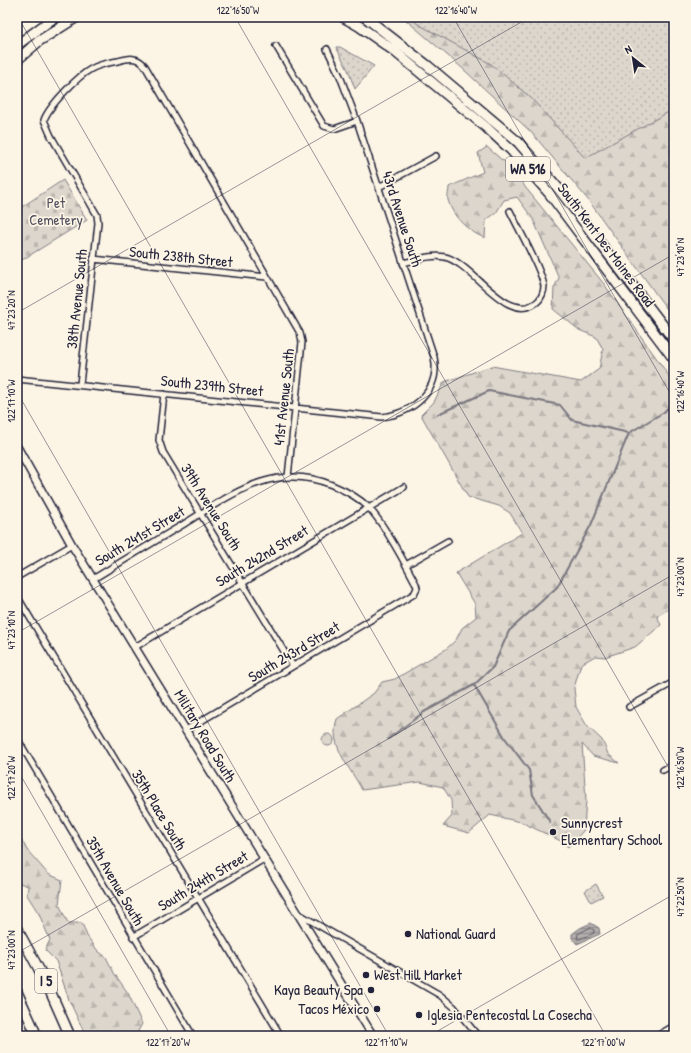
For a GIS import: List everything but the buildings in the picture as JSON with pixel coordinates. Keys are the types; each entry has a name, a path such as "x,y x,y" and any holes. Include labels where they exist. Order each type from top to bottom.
{"highway":[{"path":"17,46 55,17"},
{"path":"17,60 40,41 77,17"},
{"name":"South Kent Des Moines Road","path":"343,17 376,37 393,50 487,128 511,150 549,193 674,359"},
{"name":"South Kent Des Moines Road","path":"365,17 454,87 518,142 558,188 674,340"},
{"name":"I 5","path":"17,929 47,984 70,1036"},
{"name":"I 5","path":"17,992 37,1036"}],"main road":[{"name":"Military Road South","path":"17,447 72,545 373,1036"}],"street":[{"path":"276,46 324,126 334,129 357,121"},
{"name":"43rd Avenue South","path":"327,49 340,76 380,187 435,364 431,387 423,398"},
{"name":"38th Avenue South","path":"80,384 98,223 97,215 45,125 44,120 48,112 88,71 98,65 134,58"},
{"name":"41st Avenue South","path":"134,58 142,62 145,66 267,277 290,313 302,338 288,477"},
{"path":"380,187 436,156"},
{"path":"403,263 426,257 448,258 512,307 526,308 533,305 540,299 544,288 540,275 510,211"},
{"name":"South 238th Street","path":"93,259 267,277"},
{"name":"South 239th Street","path":"17,379 295,406 382,417 404,411 423,398"},
{"name":"39th Avenue South","path":"164,394 159,432 160,446 293,666"},
{"path":"288,477 301,477 325,482 353,495 368,507 406,565 448,541"},
{"name":"South 241st Street","path":"93,579 248,486 267,480 288,477"},
{"name":"South 242nd Street","path":"134,647 404,487"},
{"path":"17,577 72,545"},
{"name":"South 243rd Street","path":"186,730 414,594 417,586 406,565"},
{"name":"35th Place South","path":"17,596 281,1036"},
{"path":"629,707 674,682"},
{"name":"35th Avenue South","path":"17,738 133,937 193,1036"},
{"path":"663,770 674,764"},
{"name":"South 244th Street","path":"133,937 264,859"},
{"path":"298,914 440,995 454,1006 478,1036"},
{"path":"657,1036 674,1026"}],"green space":[{"path":"409,17 674,17 674,109 585,158 531,98 491,64 418,24"},
{"path":"433,17 674,87 674,129 670,151 674,163 674,319 589,201 532,133 461,67 406,20 428,19"},
{"path":"336,47 340,47 374,66 355,89 348,70"},
{"path":"487,147 502,160 512,165 525,187 604,284 674,383 674,606 657,616 661,625 635,647 605,657 595,656 581,664 574,688 576,707 587,726 602,740 608,754 619,763 593,756 582,744 586,799 584,830 568,847 561,841 521,822 490,815 469,833 443,826 452,816 451,800 443,787 420,782 362,790 338,748 336,738 335,729 337,719 374,693 382,682 395,679 446,649 456,640 462,628 476,617 475,604 456,573 522,533 510,513 499,506 468,497 421,415 434,402 444,382 492,366 581,382 599,369 603,349 596,337 579,330 553,309 554,288 559,278 533,219 517,197 504,200 496,213 486,220 485,238 462,224 450,207 448,199 449,187 483,172 478,153"},
{"name":"Pet Cemetery","path":"63,180 87,220 17,263 17,210"},
{"path":"326,734 330,734 334,740 330,746 326,746 322,742 322,738"},
{"path":"17,831 27,850 48,874 62,880 59,904 68,923 82,923 87,936 98,951 106,957 114,973 128,993 142,1024 138,1031 143,1036 86,1036 69,1000 56,961 45,950 50,940 39,914 27,895 28,886 17,882"},
{"path":"596,884 603,896 591,902 585,891"}],"water":[{"path":"591,923 599,928 600,934 577,944 572,938 572,934"}],"waterway":[{"path":"438,414 489,391 560,405 572,420 629,433"},
{"path":"388,739 424,712 474,685 493,667 509,631 557,587 591,525 629,433 664,412 674,401"},
{"path":"474,685 505,738 529,770 533,795 550,822"}],"place":[{"name":"Sunnycrest Elementary School","path":"553,832"},
{"name":"National Guard","path":"408,934"},
{"name":"West Hill Market","path":"366,975"},
{"name":"Kaya Beauty Spa","path":"371,990"},
{"name":"Tacos México","path":"377,1009"},
{"name":"Iglesia Pentecostal La Cosecha","path":"419,1015"}]}
